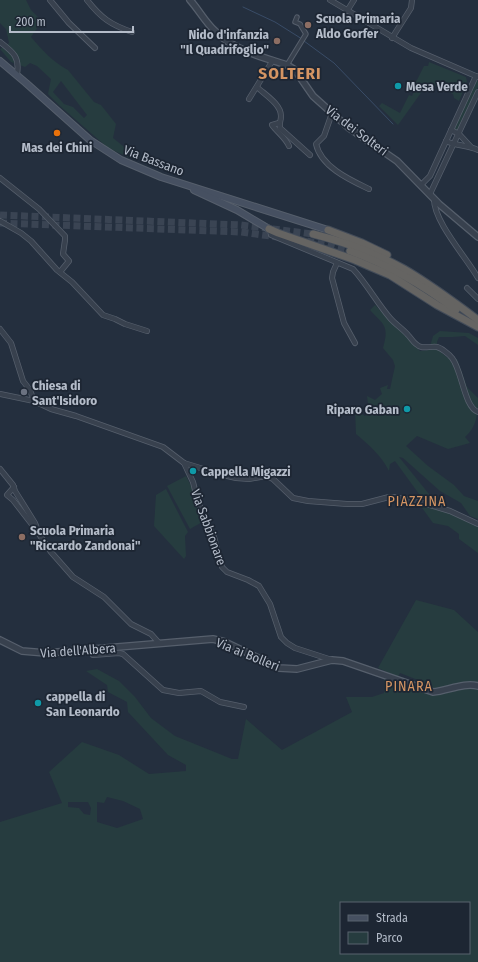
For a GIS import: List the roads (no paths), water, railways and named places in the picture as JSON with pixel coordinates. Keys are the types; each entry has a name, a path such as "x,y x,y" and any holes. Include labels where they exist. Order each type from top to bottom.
{"highway":[{"path":"269,229 355,260 390,275 437,305 478,327"},
{"path":"328,230 362,243 393,258 432,284 442,294"},
{"path":"313,234 354,245 388,260 416,276 478,320"},
{"path":"350,251 378,262 402,275 447,303 478,327"}],"main road":[{"name":"Via Bassano","path":"0,61 97,146 130,165 161,177 328,230"},
{"path":"161,177 218,201 269,229"}],"street":[{"path":"50,0 69,23 95,48"},
{"path":"87,0 94,9 116,27 132,32"},
{"name":"Via dei Solteri","path":"190,0 213,30 226,41 242,49 287,65 295,70 313,96 349,128 397,161 432,196 478,237"},
{"path":"330,0 392,38 430,57 477,76 430,176 421,185"},
{"path":"347,11 354,0"},
{"path":"392,38 411,8 412,0"},
{"path":"287,65 306,34 300,24 295,22 297,17"},
{"path":"0,42 14,54 18,64 16,74"},
{"path":"249,99 273,60"},
{"path":"257,87 280,110 280,128 310,155"},
{"path":"478,92 432,196 434,206 442,223 478,278"},
{"path":"332,113 324,136 316,144 318,150 330,166 342,176 369,189"},
{"path":"279,123 272,125 278,133 286,139 289,146"},
{"path":"451,130 459,134 473,148"},
{"path":"446,141 454,145 460,144 478,150"},
{"path":"0,178 39,209 65,236 66,240 63,254 69,261 60,272"},
{"path":"0,221 21,232 60,272 72,282 102,315 147,331"},
{"path":"269,229 271,235 353,269 362,278 372,295 391,320 416,344 422,348 438,348 452,358 462,380 469,402 474,410 478,412"},
{"path":"337,263 332,278 344,323 355,343"},
{"path":"467,288 478,299"},
{"path":"0,329 11,343 23,381 30,390 34,401"},
{"name":"Via Sabbionare","path":"0,394 34,401 51,409 163,446 184,463 193,482 198,502 214,537 222,567 227,572 259,586 270,604 281,637 287,643 295,648 332,660"},
{"path":"184,463 236,478 249,479 266,476 273,478 293,498 308,502 362,504 394,497 423,503 450,511 478,524"},
{"path":"0,469 13,485 35,522 37,530"},
{"path":"14,487 7,495 13,500 37,530 51,552 73,577 104,598 131,624 151,634 159,643"},
{"name":"Via ai Bolleri","path":"159,643 213,639 225,642 279,668 288,669 297,669 332,660 343,661 433,692 442,692 465,686 478,686"},
{"name":"Via dell'Albera","path":"0,640 22,651 34,653 93,650 159,643"},
{"path":"93,650 93,654 119,652 123,654 163,690 179,694 201,691 220,702 244,708"}],"waterway":[{"path":"243,7 275,22 302,39"},
{"path":"304,41 334,63 393,124"}],"tunnel":[{"path":"0,215 241,225 313,234"},
{"path":"0,223 241,232 277,237"},
{"path":"307,241 350,251"}],"place":[{"name":"Scuola Primaria Aldo Gorfer","path":"308,25"},
{"name":"Nido d'infanzia \"Il Quadrifoglio\"","path":"277,41"},
{"name":"Mesa Verde","path":"398,86"},
{"name":"Mas dei Chini","path":"57,133"},
{"name":"Chiesa di Sant'Isidoro","path":"24,392"},
{"name":"Riparo Gaban","path":"407,409"},
{"name":"Cappella Migazzi","path":"193,471"},
{"name":"Scuola Primaria \"Riccardo Zandonai\"","path":"22,537"},
{"name":"cappella di San Leonardo","path":"38,703"}],"district":[{"name":"SOLTERI","path":"290,73"},
{"name":"PIAZZINA","path":"417,501"},
{"name":"PINARA","path":"409,686"}]}
